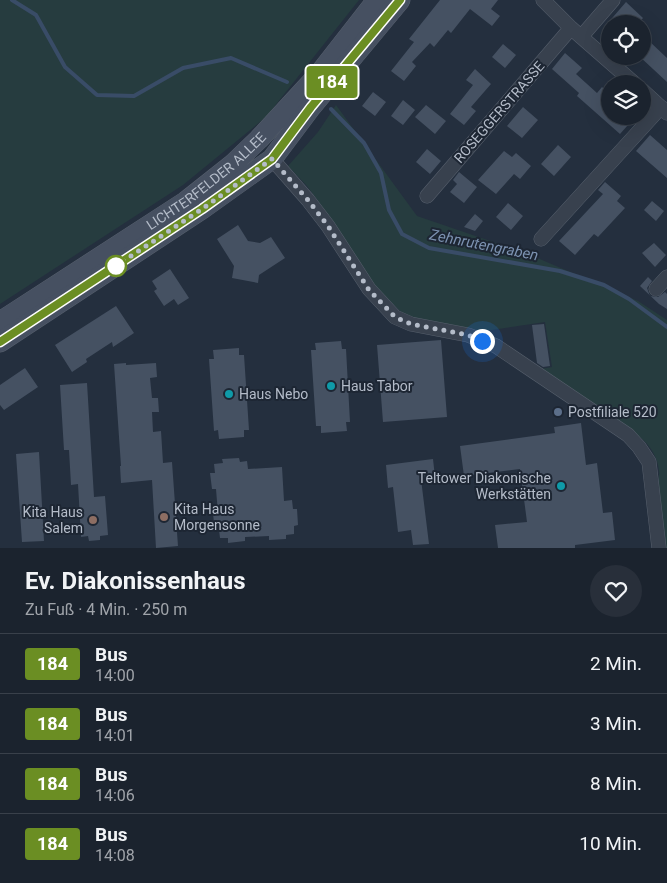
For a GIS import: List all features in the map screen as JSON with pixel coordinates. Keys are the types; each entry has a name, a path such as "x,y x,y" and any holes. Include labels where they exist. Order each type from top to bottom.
{"main road":[{"name":"LICHTERFELDER ALLEE","path":"0,322 185,202 233,164 259,140 320,72 377,0"},
{"name":"LICHTERFELDER ALLEE","path":"0,342 202,209 272,159 311,107 400,0"}],"street":[{"path":"543,0 576,33 625,75"},
{"name":"ROSEGGERSTRASSE","path":"427,196 576,33 613,0"},
{"path":"542,239 664,110 651,98"},
{"name":"LICHTERFELDER ALLEE","path":"272,159 328,226 369,290 395,317 411,324 468,335 496,346 628,435 640,447 649,462 652,474 659,548"},
{"path":"656,289 667,277"}],"green space":[{"path":"0,0 359,0 266,117 183,185 0,304"},
{"path":"336,105 417,216 528,254 638,301 667,320 667,548 663,548 657,490 659,471 653,452 645,441 634,433 628,431 535,370 552,367 545,322 479,332 432,325 403,314 369,280 334,223 307,186 288,166 318,132"}],"building":[{"path":"440,0 498,0 491,9 500,16 492,26 470,9 451,33 448,30 434,47 430,43 412,62 416,66 404,81 391,71 414,42 409,39"},
{"path":"626,2 640,15 615,15"},
{"path":"651,43 667,58 667,82 649,65 651,65"},
{"path":"503,44 516,55 505,68 492,57"},
{"path":"565,53 582,68 576,74 597,93 601,88 601,117 577,96 579,93 552,69"},
{"path":"475,69 491,84 471,107 476,111 464,125 450,114 473,85 466,80"},
{"path":"373,92 386,102 375,116 362,106"},
{"path":"403,100 415,110 403,125 391,116"},
{"path":"426,105 446,121 435,134 415,117"},
{"path":"523,107 538,120 522,138 507,126"},
{"path":"610,125 628,125 620,134"},
{"path":"650,135 667,150 667,178 636,151"},
{"path":"558,145 571,157 554,176 541,164"},
{"path":"427,149 441,161 430,174 416,162"},
{"path":"504,151 512,157 516,153 531,166 520,179 514,174 496,194 478,180"},
{"path":"459,172 477,187 464,203 450,192 457,184 453,180"},
{"path":"605,182 621,196 617,201 625,208 598,237 594,234 575,255 559,241 603,194 598,190"},
{"path":"652,201 664,211 656,221 644,210"},
{"path":"508,203 523,216 511,230 496,217"},
{"path":"475,214 483,221 475,231 464,227"},
{"path":"238,225 248,241 260,243 271,237 285,258 259,275 258,283 232,278 234,266 217,239"},
{"path":"654,243 666,255 655,267 642,253"},
{"path":"170,269 189,298 178,305 174,299 164,306 154,291 157,289 152,281"},
{"path":"648,277 652,281 647,288 650,295 640,286"},
{"path":"665,292 667,294 667,309 659,304 651,296 658,297"},
{"path":"116,306 134,333 113,347 112,342 86,359 87,362 72,372 55,345"},
{"path":"544,324 550,366 543,367 537,363 532,325"},
{"path":"441,340 447,417 383,422 377,345"},
{"name":"Haus Tabor","path":"341,341 342,349 346,349 350,422 346,422 347,431 321,433 321,426 316,426 311,350 316,350 315,343"},
{"name":"Haus Nebo","path":"239,348 239,355 244,355 249,430 244,430 244,437 219,439 218,430 214,431 209,359 214,359 213,350"},
{"path":"126,363 126,365 156,363 157,377 150,378 152,398 158,398 159,412 152,412 153,432 161,431 163,463 172,462 178,546 156,548 152,480 121,483 114,364"},
{"path":"25,368 38,387 4,410 0,405 0,385"},
{"path":"87,383 94,497 105,496 108,535 100,536 100,540 89,541 88,536 81,537 78,484 71,485 69,450 64,450 60,385"},
{"name":"Teltower Diakonische Werkstätten","path":"581,423 586,465 597,463 603,513 612,512 615,540 575,545 575,548 498,548 495,525 527,522 520,469 464,476 460,446 555,433 554,427"},
{"path":"39,452 44,541 22,542 16,454"},
{"path":"239,458 240,462 247,461 248,469 282,467 284,501 292,500 293,509 297,509 298,525 294,526 294,534 286,535 286,539 269,540 269,536 245,537 245,541 228,543 228,538 220,538 219,530 215,531 213,514 218,514 216,489 212,489 210,473 215,473 214,464 223,463 222,459"},
{"path":"433,459 435,477 421,479 429,544 413,545 411,530 398,532 393,487 388,488 386,465"}],"waterway":[{"name":"Zehnrutengraben","path":"12,0 36,15 65,67 97,95 134,96 183,68 231,58 287,82"},
{"name":"Zehnrutengraben","path":"331,109 364,143 381,173 389,210 402,234 429,248 560,271 604,285 629,299 667,327"}],"bus line":[{"name":"184","path":"0,342 202,209 272,159 311,107 400,0"}],"place":[{"name":"Haus Tabor","path":"331,386"},
{"name":"Haus Nebo","path":"229,394"},
{"name":"Postfiliale 520","path":"558,412"},
{"name":"Teltower Diakonische Werkstätten","path":"561,486"},
{"name":"Kita Haus Morgensonne","path":"164,517"},
{"name":"Kita Haus Salem","path":"93,520"}],"route":[{"path":"116,266 202,209 272,159 328,226 369,290 395,317 411,324 468,335 482,341"}]}
